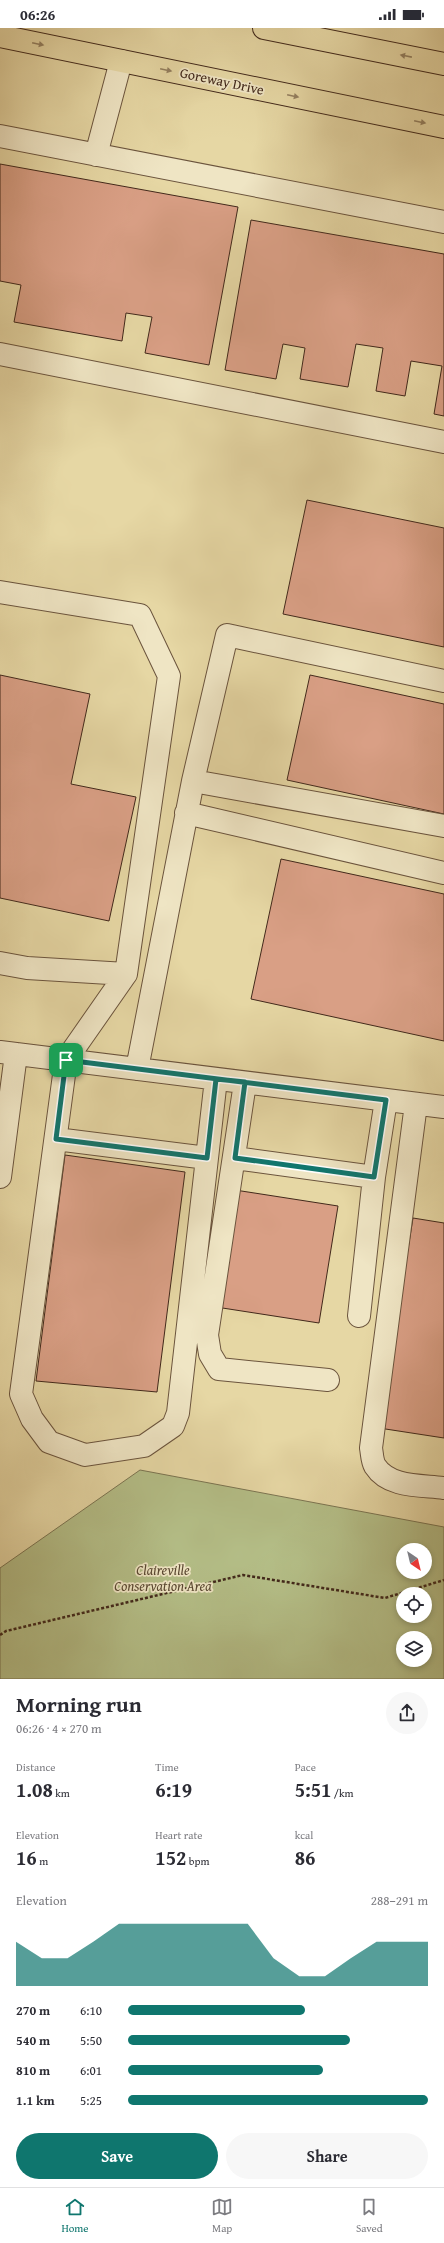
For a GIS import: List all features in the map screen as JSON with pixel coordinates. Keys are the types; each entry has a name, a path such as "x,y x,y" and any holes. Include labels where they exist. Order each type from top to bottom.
{"main road":[{"path":"264,28 444,64"},
{"name":"Goreway Drive","path":"0,36 444,127"}],"street":[{"path":"96,155 121,61"},
{"path":"0,136 444,222"},
{"path":"0,354 444,442"},
{"path":"0,592 140,615 168,676 126,974 66,1060 21,1394 32,1418 49,1442 85,1455 144,1446 173,1426 178,1414 216,1079"},
{"path":"138,1069 192,781 227,635 444,681"},
{"path":"192,781 444,826"},
{"path":"186,813 444,873"},
{"path":"0,963 27,968 126,974"},
{"path":"0,1177 8,1053 444,1107"},
{"path":"245,1082 235,1158 207,1335 210,1354 219,1370 328,1380"},
{"path":"358,1316 374,1177 386,1100"},
{"path":"416,1104 371,1448 374,1465 381,1473 395,1482 444,1488"},
{"path":"56,1139 207,1158"},
{"path":"235,1158 374,1177"}],"path":[{"path":"0,1636 6,1631 243,1575 385,1598 444,1580"}],"green space":[{"name":"Claireville Conservation Area","path":"140,1470 444,1527 444,1679 0,1679 0,1568"}],"building":[{"path":"0,164 238,207 209,365 145,353 152,317 126,313 122,341 14,322 21,285 0,281"},
{"path":"251,220 444,254 444,416 434,414 442,366 411,361 405,396 376,391 383,348 356,344 348,387 300,379 305,348 283,344 276,379 225,370"},
{"path":"307,500 444,528 444,647 283,614"},
{"path":"0,675 90,694 71,784 136,797 109,921 0,898"},
{"path":"310,675 444,704 444,814 287,780"},
{"path":"281,859 444,894 444,1041 251,999"},
{"path":"65,1155 185,1172 157,1392 36,1381"},
{"path":"235,1190 338,1206 319,1323 216,1307"},
{"path":"413,1218 444,1223 444,1438 379,1428"}],"route":[{"path":"66,1060 56,1139 207,1158 216,1079 245,1082 235,1158 374,1177 386,1100 66,1060"}]}
